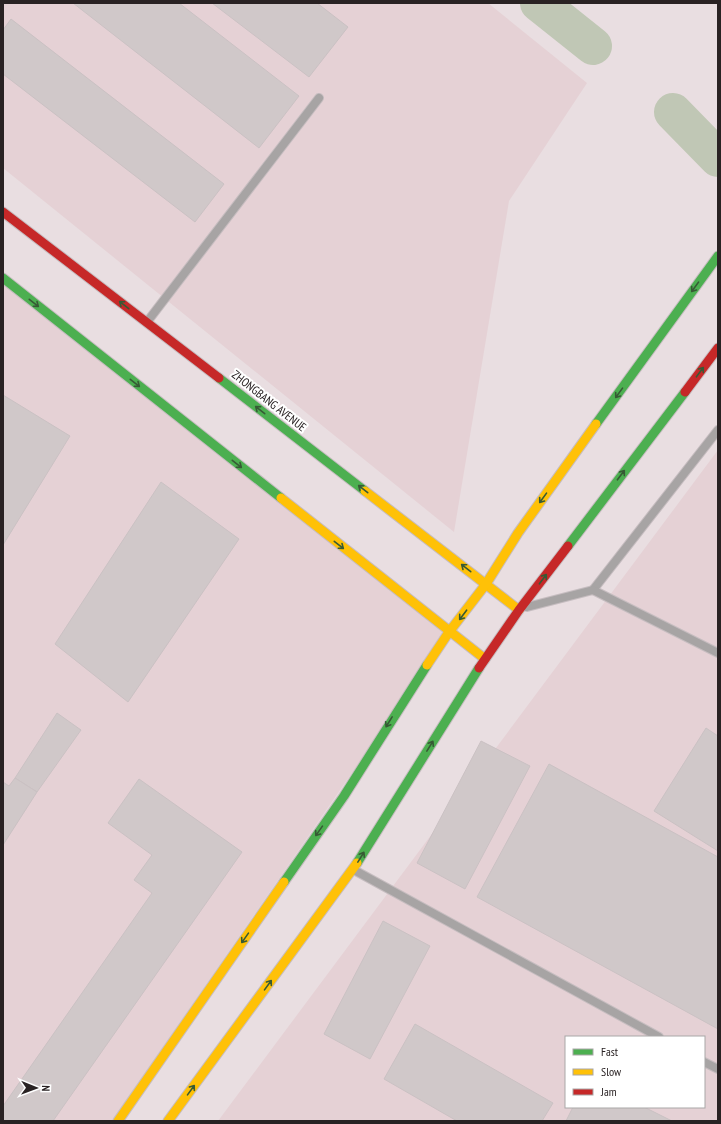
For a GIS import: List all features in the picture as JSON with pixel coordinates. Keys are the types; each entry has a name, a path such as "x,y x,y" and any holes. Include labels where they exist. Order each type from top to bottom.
{"main road":[{"name":"ZHONGBANG AVENUE","path":"3,212 519,610"},
{"path":"118,1121 344,796 406,696 449,632 486,584 518,533 718,256"},
{"path":"3,278 485,659"},
{"path":"168,1121 353,870 485,659 519,610 718,348"}],"lane":[{"path":"146,322 319,98"},
{"path":"519,610 593,590 718,430"},
{"path":"593,590 718,653"},
{"path":"353,870 657,1036"},
{"path":"705,1062 718,1069"}],"shaded area":[{"path":"3,3 488,3 587,83 509,201 454,532 3,168"},
{"path":"3,284 449,632 112,1121 3,1121"},
{"path":"718,450 718,1121 218,1121"}],"building":[{"path":"73,3 179,3 299,96 259,148"},
{"path":"212,3 317,3 348,27 309,77"},
{"path":"11,19 224,184 195,222 3,74 3,30"},
{"path":"3,395 70,436 3,545"},
{"path":"161,482 239,539 128,702 55,644"},
{"path":"57,713 81,730 37,792 15,778"},
{"path":"706,728 718,736 718,851 654,811"},
{"path":"481,741 530,766 465,889 417,863"},
{"path":"549,764 718,857 718,1029 477,897"},
{"path":"15,778 37,792 3,845 3,782 9,786"},
{"path":"139,779 242,852 53,1121 3,1121 3,1106 152,893 134,880 152,855 108,823"},
{"path":"383,921 430,946 370,1059 324,1034"},
{"path":"415,1024 553,1103 542,1121 457,1121 384,1079"},
{"path":"572,1108 646,1108 672,1121 566,1121"}],"waterway":[{"path":"539,3 593,46"},
{"path":"673,112 718,158"}],"traffic: fast":[{"path":"596,424 718,256"},
{"path":"3,278 281,498"},
{"path":"219,378 365,491"},
{"path":"568,546 685,392"},
{"path":"284,882 344,796 427,665"},
{"path":"357,863 479,668"}],"traffic: slow":[{"path":"427,665 449,632 486,584 518,533 596,424"},
{"path":"365,491 519,610"},
{"path":"281,498 485,659"},
{"path":"168,1121 357,863"},
{"path":"118,1121 284,882"}],"traffic: jam":[{"path":"3,212 219,378"},
{"path":"685,392 718,348"},
{"path":"479,668 519,610 568,546"}]}
